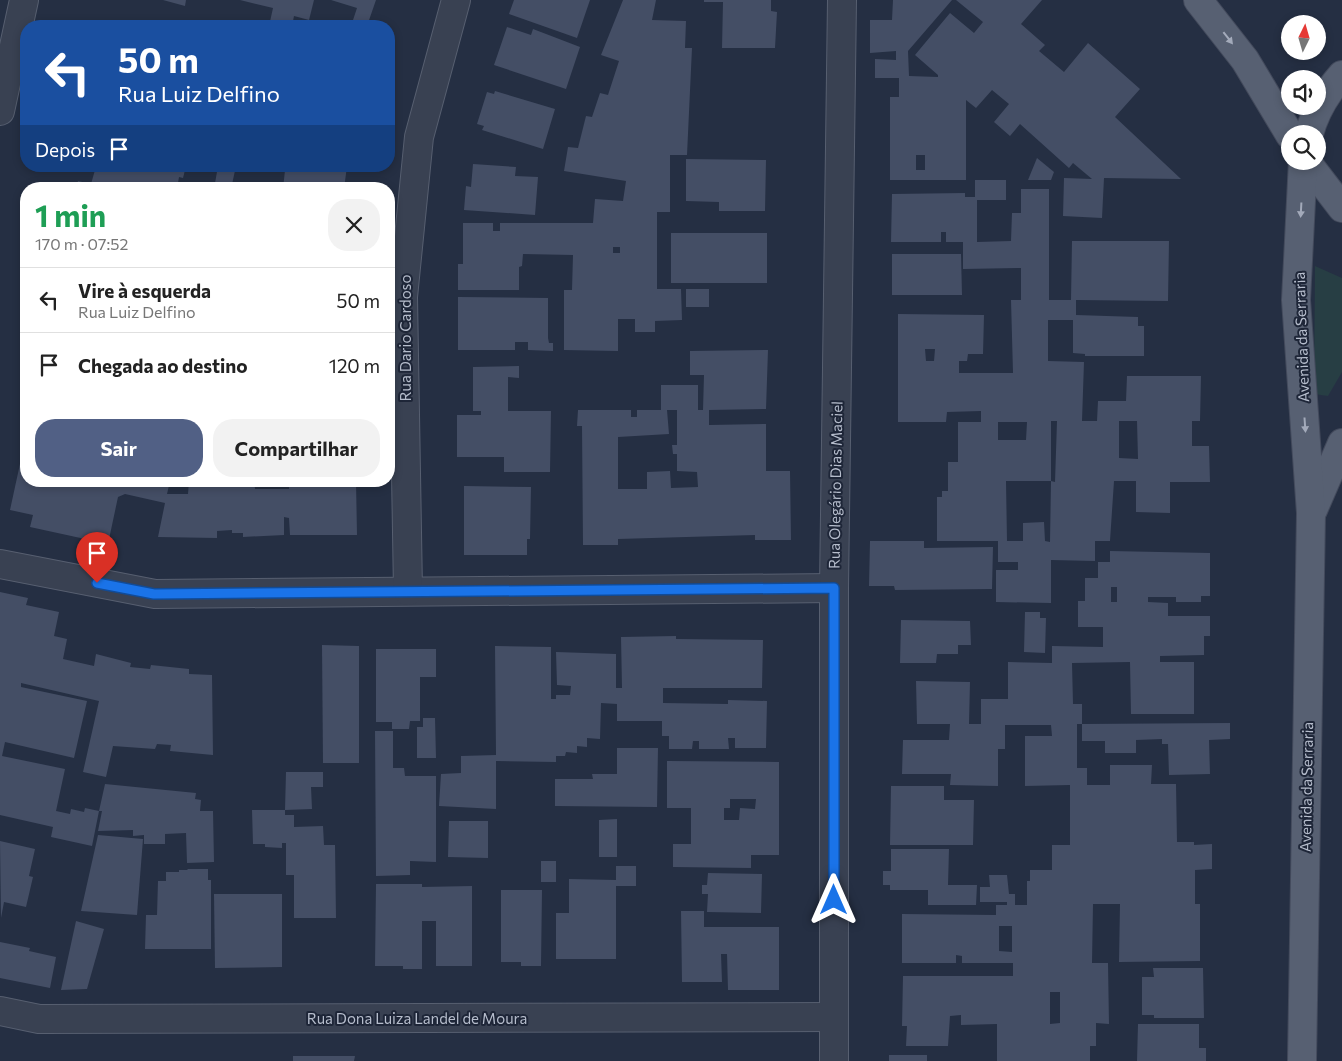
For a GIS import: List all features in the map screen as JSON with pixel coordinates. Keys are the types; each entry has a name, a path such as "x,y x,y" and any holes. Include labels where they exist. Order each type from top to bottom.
{"main road":[{"path":"1198,0 1245,60 1284,125"},
{"path":"1312,125 1326,93 1342,75"},
{"name":"Avenida da Serraria","path":"1302,1061 1311,513 1296,300 1304,170"},
{"path":"1312,170 1342,208"},
{"name":"Avenida da Serraria","path":"1311,513 1342,443"}],"street":[{"path":"1,102 24,0"},
{"name":"Rua Dario Cardoso","path":"408,591 403,297 419,136 456,0"},
{"name":"Rua Olegário Dias Maciel","path":"834,1061 834,588 842,0"},
{"path":"0,564 154,594 834,588"},
{"name":"Rua Dona Luiza Landel de Moura","path":"0,1011 39,1019 834,1017"}],"green space":[{"path":"1315,266 1342,278 1342,372 1328,396 1314,394"}],"building":[{"path":"163,0 186,0 185,6"},
{"path":"240,0 314,0 309,20 294,16 293,20 270,20 273,8"},
{"path":"331,0 376,0 369,20 353,20 357,8"},
{"path":"514,0 590,0 577,38 509,14"},
{"path":"623,0 656,0 652,20 686,21 685,48 692,48 687,155 670,155 670,212 657,212 657,289 681,289 682,320 655,321 655,332 635,332 635,319 618,319 618,351 564,350 564,290 572,290 573,255 523,254 522,266 519,267 519,290 458,290 458,264 463,264 463,223 493,223 493,231 500,231 500,223 593,223 595,199 623,201 626,181 564,171 568,147 578,148 586,116 592,117 600,93 608,95 619,61 601,55","holes":["613,247 620,247 620,253 613,253"]},
{"path":"704,0 771,0 771,11 777,12 775,48 722,48 723,2 704,2"},
{"path":"893,0 952,0 908,51 909,76 938,77 915,55 950,13 974,33 983,22 956,0 1042,0 1021,24 1045,45 1039,51 1064,72 1088,43 1140,89 1115,117 1181,179 1104,178 1102,218 1063,216 1064,178 1092,179 1073,163 1069,168 1020,124 1010,136 994,122 1009,104 992,90 976,108 966,100 966,180 890,180 890,97 899,97 899,78 875,78 875,59 896,60 896,51 870,53 870,20 892,20","holes":["916,155 925,155 925,170 916,170"]},
{"path":"507,27 531,35 533,29 580,47 566,89 494,65"},
{"path":"495,91 555,109 543,149 482,130 484,126 477,124 487,92 494,94"},
{"path":"1037,158 1054,172 1051,180 1028,180"},
{"path":"686,159 766,160 765,211 719,211 719,202 686,201"},
{"path":"473,164 516,167 515,176 538,177 535,215 464,210 466,186 471,187"},
{"path":"94,172 184,172 183,178 179,177 178,182 92,182"},
{"path":"217,172 235,172 233,182 215,182"},
{"path":"285,172 346,172 345,182 284,182"},
{"path":"975,180 1006,180 1006,200 977,200 977,242 1011,241 1012,213 1021,213 1021,189 1049,189 1049,300 1071,300 1072,241 1169,241 1168,301 1076,300 1076,315 1138,317 1138,326 1144,326 1144,356 1085,356 1085,354 1073,353 1073,320 1048,320 1048,361 1084,362 1082,421 1097,421 1098,401 1126,401 1127,376 1201,376 1200,421 1192,421 1192,446 1209,446 1210,482 1170,482 1170,513 1136,512 1136,481 1114,481 1110,541 1095,541 1095,561 1051,560 1051,603 996,602 996,570 1018,570 1018,562 998,562 998,541 937,541 937,497 942,497 942,491 948,491 948,462 958,462 958,422 981,422 981,411 947,412 946,422 898,422 898,314 984,315 983,354 968,354 967,361 959,361 959,373 1013,373 1011,300 1021,300 1021,268 963,269 963,242 946,242 946,232 941,232 941,242 891,242 892,194 965,193 965,197 975,197","holes":["925,349 935,349 934,361 926,361","1051,421 1057,421 1055,482 1051,481","1119,421 1137,421 1138,459 1119,458","998,422 1027,422 1026,440 998,440","1006,481 1051,481 1050,542 1045,541 1044,522 1023,523 1023,541 1007,541"]},
{"path":"671,233 767,233 767,283 671,283"},
{"path":"892,254 961,254 962,295 892,295"},
{"path":"686,289 709,289 709,307 686,307"},
{"path":"458,297 548,298 548,338 549,343 553,343 553,351 528,350 528,342 515,342 515,350 458,350"},
{"path":"768,350 766,409 709,410 709,425 766,424 766,471 790,471 791,540 755,540 755,535 618,539 618,545 583,545 582,426 577,426 578,410 631,410 631,417 637,417 637,410 661,410 661,385 698,385 698,410 703,410 704,375 690,375 690,351","holes":["667,410 677,410 677,445 672,445 673,454 677,454 677,471 697,472 698,487 671,488 670,471 647,472 647,489 618,489 618,437 669,434"]},
{"path":"519,366 519,378 508,377 508,411 551,411 550,472 504,472 504,457 457,457 457,415 481,415 481,411 473,411 473,367"},
{"path":"20,464 20,487 169,487 167,494 188,494 189,487 289,489 289,487 356,487 357,535 290,535 289,518 284,517 284,535 243,537 243,533 232,533 232,530 217,531 217,538 158,537 165,503 125,494 118,497 108,544 30,527 33,515 10,510"},
{"path":"464,486 531,487 530,539 527,539 527,555 464,555"},
{"path":"870,541 924,541 924,548 993,547 992,589 895,590 894,586 869,586"},
{"path":"1110,551 1210,553 1210,596 1201,596 1201,602 1176,602 1176,597 1148,597 1148,602 1168,603 1168,616 1210,616 1210,636 1204,636 1204,655 1160,656 1160,662 1194,662 1194,714 1131,714 1130,662 1072,663 1073,704 1082,704 1082,724 1077,724 1077,768 1087,768 1087,785 1110,785 1110,765 1152,765 1151,784 1176,784 1177,842 1194,842 1194,845 1212,844 1212,869 1195,870 1195,904 1200,904 1200,961 1119,962 1120,904 1093,904 1092,963 1108,963 1109,1024 1096,1023 1096,1046 1090,1046 1090,1061 997,1061 997,1024 961,1025 961,1015 950,1016 948,1046 906,1046 907,1026 902,1026 903,976 1013,976 1013,963 962,963 962,956 956,955 956,963 902,963 902,914 996,915 996,905 1007,905 1007,902 980,902 980,887 990,887 989,875 1007,875 1009,894 1015,894 1015,905 1027,905 1027,881 1030,881 1030,870 1052,870 1052,845 1070,845 1070,785 1025,786 1025,736 1052,736 1051,725 1005,725 1005,749 998,749 998,786 950,785 951,774 902,774 903,740 949,740 950,724 917,724 916,681 970,682 969,724 981,724 981,699 1008,699 1008,662 1052,663 1052,646 1103,647 1103,627 1078,627 1078,601 1085,601 1085,578 1098,578 1098,562 1110,562","holes":["1111,587 1117,587 1117,602 1111,602","999,926 1012,926 1012,952 999,951","1050,992 1060,992 1060,1023 1050,1024"]},
{"path":"0,592 28,598 26,605 59,612 54,636 67,639 63,659 94,666 96,654 131,663 130,667 150,669 151,665 189,669 189,674 212,675 213,755 170,751 171,745 157,744 155,749 113,746 106,777 83,772 99,701 21,683 21,687 87,701 74,758 5,742 2,756 65,769 56,811 70,814 71,809 84,812 85,808 99,811 92,846 51,837 53,827 0,815"},
{"path":"1025,612 1040,612 1040,618 1046,618 1045,653 1024,652"},
{"path":"901,620 970,621 971,645 958,645 958,654 937,654 936,663 900,663"},
{"path":"676,636 676,639 763,640 762,688 663,688 663,703 728,704 728,700 767,701 766,748 735,748 735,738 728,738 729,749 699,749 699,741 693,741 692,749 669,749 669,736 662,736 662,721 617,721 617,704 601,703 600,739 587,738 587,747 577,746 577,753 566,752 565,756 556,756 556,762 496,761 496,809 439,806 441,774 461,773 461,756 496,755 495,646 551,647 551,699 556,699 556,695 570,695 571,686 557,685 556,652 616,654 616,688 622,688 621,637"},
{"path":"322,645 359,646 359,763 323,763"},
{"path":"376,649 436,649 436,677 420,677 420,721 410,721 409,729 392,729 392,722 376,722"},
{"path":"423,718 435,718 436,758 417,758 417,727 423,727"},
{"path":"1230,723 1230,739 1209,740 1210,774 1169,775 1168,744 1162,744 1162,739 1136,740 1136,753 1105,753 1105,741 1082,741 1082,724"},
{"path":"375,731 393,731 393,768 404,768 405,776 436,776 436,862 410,861 410,875 376,876"},
{"path":"617,748 658,748 657,807 555,806 555,779 593,779 592,774 617,774"},
{"path":"667,761 779,762 779,855 751,855 751,868 673,867 673,844 691,844 691,808 667,808","holes":["730,799 756,799 755,809 740,808 739,820 724,820 724,808 730,808"]},
{"path":"286,772 323,772 323,787 311,787 312,809 285,810"},
{"path":"105,784 196,793 195,799 201,800 200,811 213,811 214,862 187,863 186,833 165,834 165,844 144,844 144,835 133,836 133,830 98,831 102,811 99,811"},
{"path":"891,786 944,786 944,800 974,800 973,845 890,845"},
{"path":"252,810 285,810 285,815 294,815 294,827 323,826 324,845 335,845 336,918 294,918 294,875 286,875 286,843 282,843 282,848 265,847 265,844 253,844"},
{"path":"617,819 617,857 599,857 599,820"},
{"path":"449,821 488,821 488,858 448,857"},
{"path":"98,835 143,839 137,915 81,911"},
{"path":"0,841 35,849 29,876 33,877 26,907 4,902 1,918"},
{"path":"891,849 949,849 948,885 977,885 976,905 928,905 928,890 890,890 890,885 883,885 883,871 891,871"},
{"path":"541,861 556,861 556,882 541,882"},
{"path":"616,866 636,866 636,886 616,886 616,959 556,959 556,913 569,913 569,879 616,880"},
{"path":"208,869 208,880 211,880 211,949 145,949 146,915 157,915 158,881 166,881 166,872 179,872 179,870"},
{"path":"708,873 762,874 761,913 707,912 708,894 702,894 702,885 707,885"},
{"path":"376,884 422,884 422,887 472,886 472,966 436,966 436,921 422,921 422,969 403,969 403,966 375,966"},
{"path":"501,890 542,890 541,966 521,966 521,962 501,962"},
{"path":"214,894 282,894 282,967 215,968"},
{"path":"681,911 704,911 704,927 779,927 779,990 728,990 727,954 721,954 722,982 682,982"},
{"path":"76,921 104,929 87,989 61,990"},
{"path":"0,942 30,948 29,951 56,957 50,988 0,978"},
{"path":"1153,968 1203,968 1204,1018 1154,1018 1154,1015 1142,1015 1142,977 1154,977"},
{"path":"1138,1024 1199,1024 1199,1048 1206,1048 1206,1061 1137,1061"},
{"path":"889,1055 927,1055 927,1061 889,1061"},
{"path":"293,1056 355,1056 354,1061 293,1061"}],"route":[{"path":"97,583 154,594 834,588 834,900"}]}
